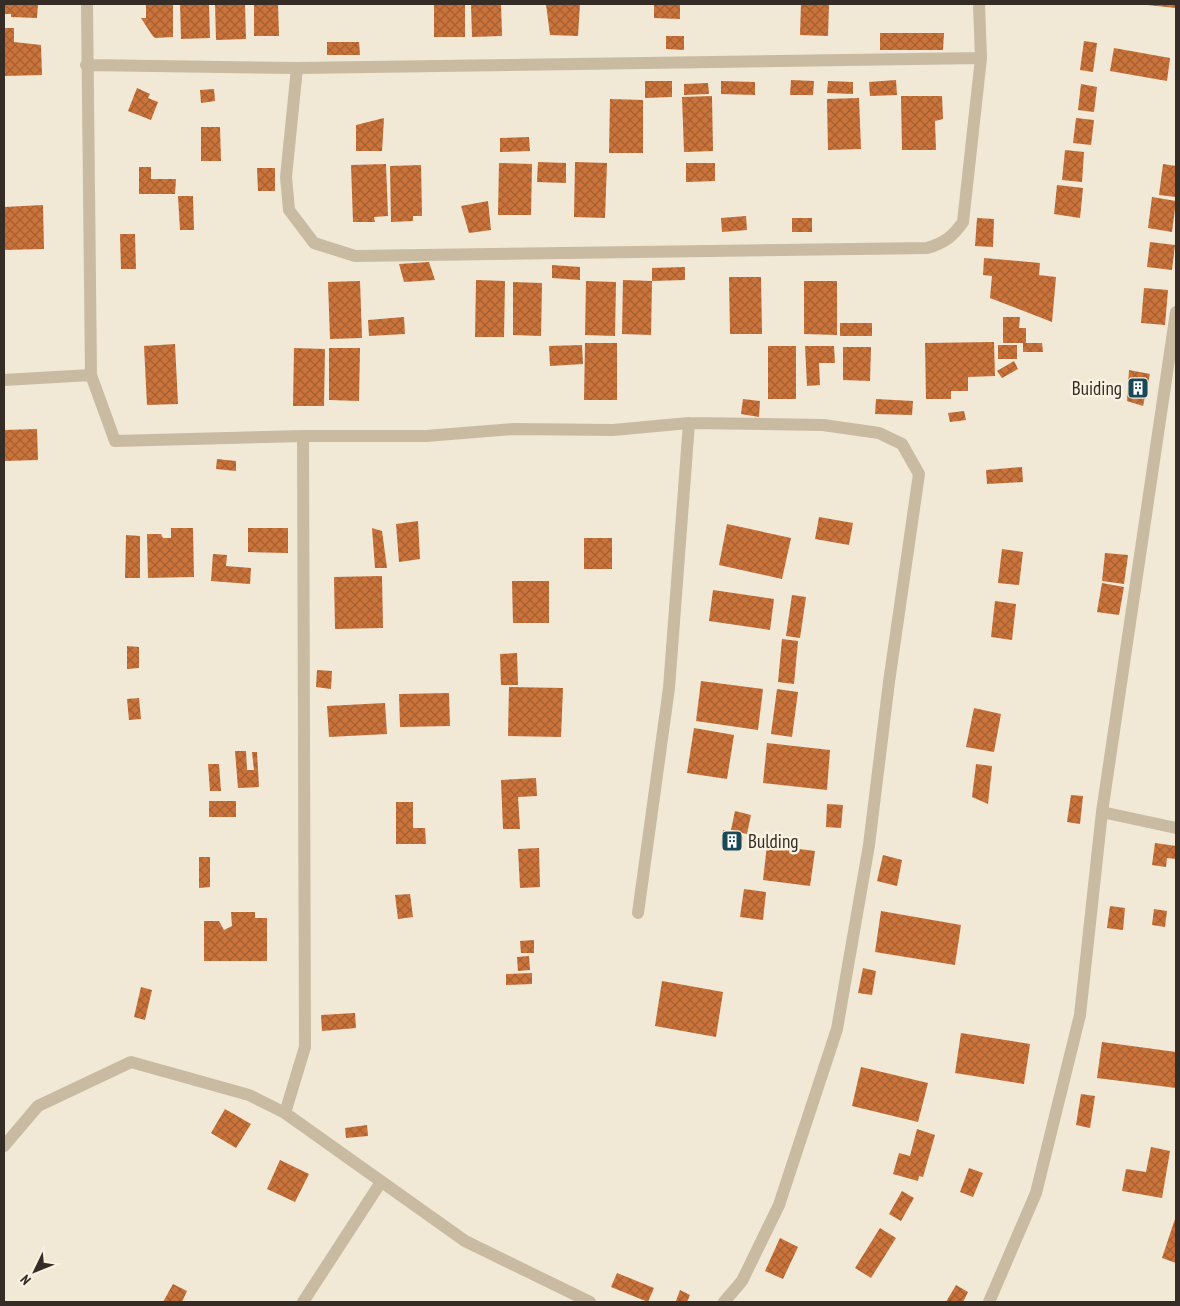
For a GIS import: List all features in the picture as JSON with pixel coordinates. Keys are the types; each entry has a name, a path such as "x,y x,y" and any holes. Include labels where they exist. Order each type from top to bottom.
{"street":[{"path":"86,4 91,375 115,441 303,436 426,436 513,429 613,430 688,423 823,424 879,433 902,444 919,474 888,682 869,846 837,1029 780,1205 742,1281 724,1302"},
{"path":"297,68 286,177 289,210 314,244 355,256 927,248 943,243 954,235 963,222 982,58 978,4"},
{"path":"86,65 297,68 982,58"},
{"path":"989,1302 1036,1193 1080,1015 1102,812 1176,312"},
{"path":"4,380 91,375"},
{"path":"638,913 669,688 688,423"},
{"path":"285,1113 305,1047 303,436"},
{"path":"1102,812 1176,828"},
{"path":"4,1146 38,1106 131,1062 249,1095 285,1113 465,1241 590,1302"},
{"path":"303,1302 381,1182"}],"building":[{"path":"4,4 38,4 37,18 11,17 11,14 4,14"},
{"path":"146,4 173,4 173,37 155,38 152,35 141,18 146,18"},
{"path":"180,4 209,4 210,38 181,39"},
{"path":"215,4 245,4 246,39 216,40"},
{"path":"254,4 278,4 279,36 254,36"},
{"path":"434,4 465,4 465,37 434,37"},
{"path":"471,4 501,4 502,36 472,37"},
{"path":"546,4 580,4 578,36 550,35"},
{"path":"654,4 680,4 680,19 654,18"},
{"path":"801,4 829,4 828,36 800,35"},
{"path":"1176,4 1176,8 1147,5"},
{"path":"4,28 14,28 14,42 41,45 42,75 4,76"},
{"path":"880,33 944,33 943,50 880,50"},
{"path":"666,36 684,36 684,50 666,49"},
{"path":"1084,41 1097,43 1093,72 1080,70"},
{"path":"327,42 359,42 360,55 327,55"},
{"path":"1114,48 1170,58 1167,81 1110,71"},
{"path":"791,80 814,81 813,95 790,95"},
{"path":"896,80 897,95 870,96 869,82"},
{"path":"645,81 672,81 672,97 645,98"},
{"path":"721,81 755,82 755,95 721,94"},
{"path":"828,81 853,82 853,94 827,93"},
{"path":"708,83 709,94 684,95 684,84"},
{"path":"1081,84 1097,87 1094,112 1078,110"},
{"path":"137,88 150,94 148,98 158,102 151,120 128,111"},
{"path":"214,89 215,101 201,103 200,90"},
{"path":"712,96 713,151 684,152 682,97"},
{"path":"901,96 942,96 943,119 935,121 936,150 902,150"},
{"path":"859,98 861,149 828,150 827,99"},
{"path":"610,99 643,100 643,153 609,153"},
{"path":"384,118 382,151 356,151 356,125"},
{"path":"1076,118 1094,120 1091,145 1073,143"},
{"path":"201,127 220,127 221,161 201,161"},
{"path":"529,137 530,151 500,152 500,138"},
{"path":"1065,150 1084,152 1082,182 1062,180"},
{"path":"538,162 566,163 566,183 537,182"},
{"path":"575,162 607,163 605,218 574,217"},
{"path":"499,163 532,164 531,215 498,215"},
{"path":"686,163 715,163 715,181 686,182"},
{"path":"386,164 388,216 374,217 375,222 353,222 351,165"},
{"path":"1163,164 1176,166 1176,197 1159,195"},
{"path":"421,165 422,216 413,216 413,221 391,222 390,166"},
{"path":"139,167 151,167 151,179 176,179 175,194 139,194"},
{"path":"257,168 275,168 275,191 258,191"},
{"path":"1057,185 1083,188 1080,218 1054,214"},
{"path":"178,196 193,196 194,230 180,230"},
{"path":"1152,197 1176,201 1172,232 1148,228"},
{"path":"488,201 491,230 469,233 461,206"},
{"path":"43,205 44,249 4,250 4,207"},
{"path":"746,216 747,230 722,232 721,218"},
{"path":"792,218 812,218 812,232 792,232"},
{"path":"977,218 994,219 993,247 975,246"},
{"path":"120,234 135,234 136,269 121,269"},
{"path":"1150,242 1175,245 1172,270 1147,267"},
{"path":"984,258 1040,263 1039,275 1056,277 1052,322 990,298 992,276 983,275"},
{"path":"429,262 435,280 404,282 399,264"},
{"path":"552,265 580,267 580,280 552,278"},
{"path":"685,267 685,280 652,281 652,268"},
{"path":"729,277 761,277 762,334 730,334"},
{"path":"476,280 505,281 504,337 475,337"},
{"path":"623,280 652,281 651,335 622,334"},
{"path":"360,281 362,338 330,339 328,282"},
{"path":"586,281 616,282 615,336 585,335"},
{"path":"804,281 837,281 837,335 804,334"},
{"path":"513,282 542,283 541,336 513,335"},
{"path":"1144,288 1168,290 1165,325 1141,323"},
{"path":"404,317 405,334 369,336 368,320"},
{"path":"1003,317 1020,317 1019,328 1026,328 1026,343 1042,343 1043,352 1023,352 1023,343 1003,343"},
{"path":"840,323 872,323 872,336 840,336"},
{"path":"994,342 995,376 968,377 968,391 951,391 951,399 926,399 925,343"},
{"path":"585,343 617,343 617,400 584,400"},
{"path":"175,344 178,404 147,405 144,346"},
{"path":"582,345 583,364 550,366 549,346"},
{"path":"998,345 1017,345 1017,359 998,359"},
{"path":"768,346 796,346 796,399 768,399"},
{"path":"805,346 834,346 835,363 819,363 820,385 807,386"},
{"path":"843,347 871,347 870,381 843,380"},
{"path":"294,348 325,349 324,406 293,406"},
{"path":"329,348 360,348 359,401 329,400"},
{"path":"1014,361 1018,369 1002,378 997,371"},
{"name":"Buiding","path":"1129,370 1150,374 1143,406 1127,401"},
{"path":"743,399 760,401 759,417 741,414"},
{"path":"876,399 913,401 912,415 875,414"},
{"path":"964,411 966,420 950,422 948,413"},
{"path":"37,429 38,460 4,461 4,430"},
{"path":"217,459 236,461 236,471 216,469"},
{"path":"1022,467 1023,482 987,484 986,470"},
{"path":"819,517 853,523 849,545 815,539"},
{"path":"418,521 420,559 399,562 396,524"},
{"path":"727,524 791,538 782,579 719,565"},
{"path":"171,528 193,528 194,577 148,578 147,534 161,534 163,538 171,538"},
{"path":"248,528 288,528 288,553 248,552"},
{"path":"372,528 382,531 387,568 375,568"},
{"path":"126,535 140,536 140,578 125,578"},
{"path":"584,538 612,538 612,569 584,569"},
{"path":"1002,549 1023,552 1019,585 998,583"},
{"path":"1105,553 1128,555 1124,584 1102,581"},
{"path":"213,554 227,555 226,566 251,568 250,584 211,581"},
{"path":"382,576 383,628 335,629 334,577"},
{"path":"512,581 549,581 549,623 513,623"},
{"path":"1102,583 1124,587 1119,615 1097,612"},
{"path":"713,590 774,599 770,630 709,621"},
{"path":"792,595 806,597 800,638 786,636"},
{"path":"995,601 1016,604 1012,640 991,637"},
{"path":"782,639 798,641 794,684 778,682"},
{"path":"127,646 139,647 139,668 127,669"},
{"path":"517,653 518,685 501,685 500,654"},
{"path":"317,670 332,671 331,689 316,687"},
{"path":"701,681 763,689 758,730 696,721"},
{"path":"509,687 563,688 561,737 508,736"},
{"path":"777,689 798,692 792,737 771,734"},
{"path":"449,693 450,726 400,727 399,694"},
{"path":"139,698 141,719 129,720 127,699"},
{"path":"385,703 387,734 329,737 327,706"},
{"path":"974,708 1001,714 994,752 966,747"},
{"path":"694,728 734,735 727,779 687,773"},
{"path":"767,743 830,750 827,790 763,783"},
{"path":"235,751 246,751 247,770 254,770 252,752 257,752 259,787 238,788"},
{"path":"208,764 219,764 221,791 210,791"},
{"path":"976,764 992,766 988,804 972,797"},
{"path":"536,778 537,796 518,797 520,829 503,829 501,780"},
{"path":"1071,795 1083,796 1080,824 1067,822"},
{"path":"209,801 236,801 236,817 209,817"},
{"path":"396,802 413,802 413,828 425,828 426,844 396,844"},
{"path":"827,804 843,805 841,828 826,827"},
{"path":"735,811 751,815 747,834 731,830"},
{"name":"Bulding","path":"723,830 743,837 741,849 721,845"},
{"path":"1155,843 1176,846 1176,859 1167,858 1166,867 1152,865"},
{"path":"767,845 815,851 810,886 763,880"},
{"path":"539,848 540,887 520,888 518,849"},
{"path":"883,855 902,860 897,886 877,881"},
{"path":"199,857 210,857 210,887 199,888"},
{"path":"744,889 766,892 763,920 740,917"},
{"path":"410,894 413,917 398,919 395,895"},
{"path":"1110,906 1125,908 1123,930 1107,928"},
{"path":"1154,909 1167,911 1165,927 1152,925"},
{"path":"881,911 961,925 955,965 875,952"},
{"path":"231,912 255,912 255,918 267,918 267,961 204,961 204,921 219,921 224,930 232,926"},
{"path":"534,940 534,953 521,953 520,941"},
{"path":"529,956 530,970 518,971 517,957"},
{"path":"863,968 876,971 872,995 858,993"},
{"path":"532,973 532,984 506,985 506,974"},
{"path":"662,981 723,992 716,1037 655,1026"},
{"path":"141,987 152,990 145,1020 134,1017"},
{"path":"355,1013 356,1028 322,1031 321,1015"},
{"path":"961,1033 1030,1044 1024,1084 955,1073"},
{"path":"1102,1042 1176,1052 1176,1088 1097,1078"},
{"path":"861,1067 928,1083 918,1122 852,1106"},
{"path":"1081,1094 1095,1096 1090,1128 1076,1125"},
{"path":"225,1109 251,1124 236,1148 211,1133"},
{"path":"367,1125 368,1136 346,1138 345,1128"},
{"path":"917,1129 935,1135 923,1177 919,1176 918,1181 893,1174 899,1153 910,1156"},
{"path":"1151,1147 1170,1151 1162,1198 1122,1191 1126,1169 1146,1172"},
{"path":"280,1160 309,1174 295,1202 267,1189"},
{"path":"969,1168 983,1173 973,1197 960,1192"},
{"path":"902,1191 914,1198 901,1221 889,1214"},
{"path":"1176,1216 1176,1263 1162,1258"},
{"path":"880,1228 896,1238 871,1278 855,1268"},
{"path":"780,1238 798,1247 783,1279 765,1271"},
{"path":"617,1273 654,1288 648,1302 611,1287"},
{"path":"173,1284 187,1291 182,1302 163,1302"},
{"path":"956,1285 968,1292 963,1302 946,1302"},
{"path":"680,1290 690,1295 687,1302 676,1301"}],"place":[{"name":"Buiding","path":"1138,388"},
{"name":"Bulding","path":"732,841"}]}
